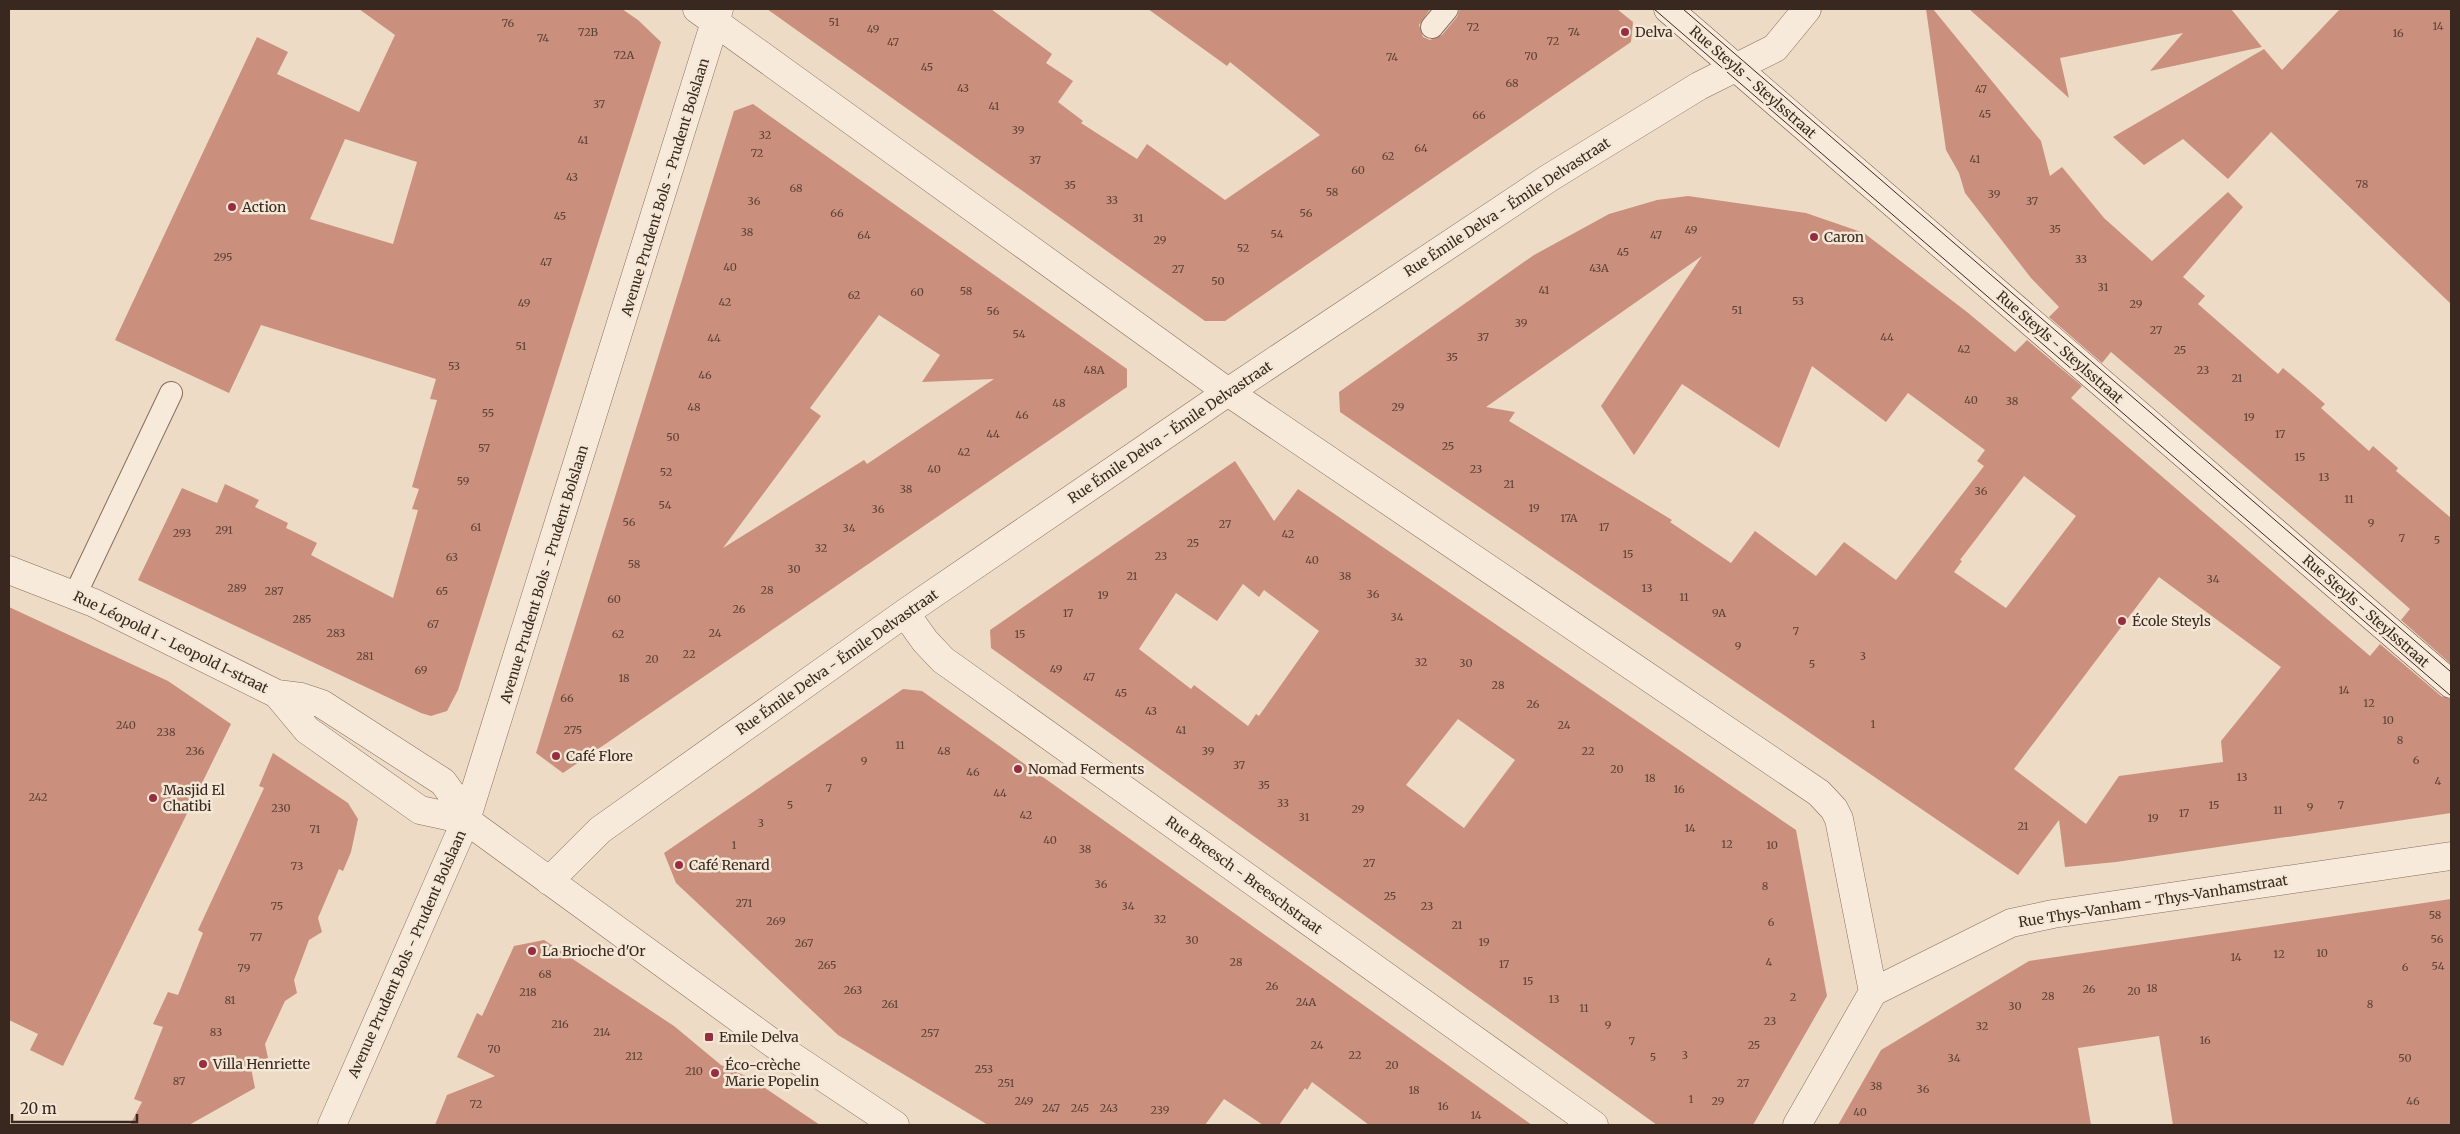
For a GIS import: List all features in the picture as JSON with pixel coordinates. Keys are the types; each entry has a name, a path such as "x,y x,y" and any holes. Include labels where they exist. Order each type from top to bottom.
{"street":[{"name":"Rue Steyls - Steylsstraat","path":"1668,9 2451,684"},
{"name":"Rue Émile Delva - Émile Delvastraat","path":"549,881 600,830 905,613 1228,392 1549,178 1700,86 1775,48 1807,9"},
{"path":"711,13 1228,392 1823,797 1834,809 1839,819 1873,992 1797,1125"},
{"name":"Avenue Prudent Bols - Prudent Bolslaan","path":"332,1125 466,820 711,13"},
{"name":"Rue Léopold I - Leopold I-straat","path":"9,570 76,595 277,694 301,697 322,704 443,782 456,800 466,820"},
{"name":"Rue Breesch - Breeschstraat","path":"905,613 925,641 943,660 1594,1125"},
{"name":"Rue Léopold I - Leopold I-straat","path":"277,694 307,730 420,810 466,820 798,1061 895,1125"},
{"name":"Rue Thys-Vanham - Thys-Vanhamstraat","path":"1873,992 2020,920 2451,856"}],"lane":[{"path":"1432,27 1447,9"},
{"path":"76,595 171,393"}],"building":[{"path":"359,9 622,9 638,20 661,42 458,690 447,711 431,716 138,580 182,488 217,503 225,484 259,500 255,507 288,523 286,528 317,543 311,555 393,598 418,510 412,509 419,489 412,487 437,400 430,399 436,379 261,325 229,393 115,340 257,37 288,52 277,74 359,112 395,35","holes":["345,139 417,162 393,244 310,219"]},
{"path":"767,9 991,9 1052,54 1046,63 1073,81 1058,102 1083,121 1081,123 1137,159 1147,144 1225,200 1320,135 1230,62 1227,66 1148,9 1430,9 1419,25 1423,37 1430,40 1442,35 1457,17 1460,9 1617,9 1633,22 1631,42 1225,321 1205,321"},
{"path":"1926,9 1933,9 2041,141 2050,176 2062,167 2104,218 2152,261 2228,192 2243,207 2183,277 2205,296 2198,304 2278,374 2283,368 2302,384 2325,404 2321,408 2369,451 2373,446 2398,468 2396,471 2451,518 2451,664 2401,620 2410,609 2358,563 2111,352 2102,363 2049,317 2059,307 2031,278 1965,193 1959,173 1946,150"},
{"path":"1969,9 2231,9 2262,47 2150,71 2183,33 2060,58 2069,98"},
{"path":"2340,9 2451,9 2451,304 2271,132 2228,179 2183,139 2144,165 2113,137 2264,49 2282,70"},
{"path":"753,104 1127,369 1127,387 563,773 536,753 734,111","holes":["879,315 940,355 922,382 994,379 867,464 864,460 723,548 821,416 810,408"]},
{"path":"1688,196 1806,213 1864,233 1967,312 2015,352 2027,340 2082,386 2071,398 2370,656 2380,644 2441,696 2451,699 2451,813 2116,862 2065,867 2059,820 2018,875 1340,412 1339,392 1534,255 1609,214 1657,200","holes":["1702,256 1601,406 1634,455 1682,384 1779,448 1812,366 1886,422 1908,393 1985,450 1977,461 1984,466 1896,580 1844,542 1816,576 1755,531 1731,563 1670,522 1672,520 1509,421 1515,412 1486,407","2024,476 2076,516 2006,608 1954,572 1962,561 1960,560","2159,577 2281,667 2221,741 2223,762 2119,776 2086,824 2014,769"]},
{"path":"1235,461 1274,521 1298,489 1796,830 1827,996 1753,1125 1657,1125 991,648 990,630","holes":["1243,584 1259,597 1264,590 1319,631 1259,716 1256,714 1248,726 1194,685 1191,689 1139,649 1176,593 1217,621","1458,719 1515,760 1464,828 1406,785"]},
{"path":"9,607 168,681 231,724 63,1066 30,1050 38,1034 9,1020"},
{"path":"903,689 922,691 1532,1125 1369,1125 1312,1082 1307,1090 1305,1088 1279,1125 1263,1125 1224,1099 1205,1125 988,1125 838,1035 676,883 664,853"},
{"path":"273,753 348,803 358,819 351,852 343,871 339,869 318,918 322,932 309,940 294,980 297,993 285,1001 265,1044 268,1058 251,1068 255,1088 189,1125 130,1125 142,1102 134,1099 163,1027 153,1024 168,992 178,995 203,933 198,930 264,788 259,786"},
{"path":"2451,899 2451,1125 2173,1125 2159,1036 2078,1048 2091,1125 1838,1125 1881,1050 2029,961"},
{"path":"544,940 674,1026 721,1065 750,1078 820,1125 435,1125 447,1095 495,1076 457,1057 477,1013 482,1016 514,946"}],"tram line":[{"path":"1654,9 2451,696"},
{"path":"1683,9 2451,672"}],"place":[{"name":"Delva","path":"1625,32"},
{"name":"Action","path":"232,207"},
{"name":"Caron","path":"1814,237"},
{"name":"École Steyls","path":"2122,621"},
{"name":"Café Flore","path":"556,756"},
{"name":"Nomad Ferments","path":"1018,769"},
{"name":"Masjid El Chatibi","path":"153,798"},
{"name":"Café Renard","path":"679,865"},
{"name":"La Brioche d'Or","path":"532,951"},
{"name":"Emile Delva","path":"709,1037"},
{"name":"Villa Henriette","path":"203,1064"},
{"name":"Éco-crèche Marie Popelin","path":"715,1073"}]}
